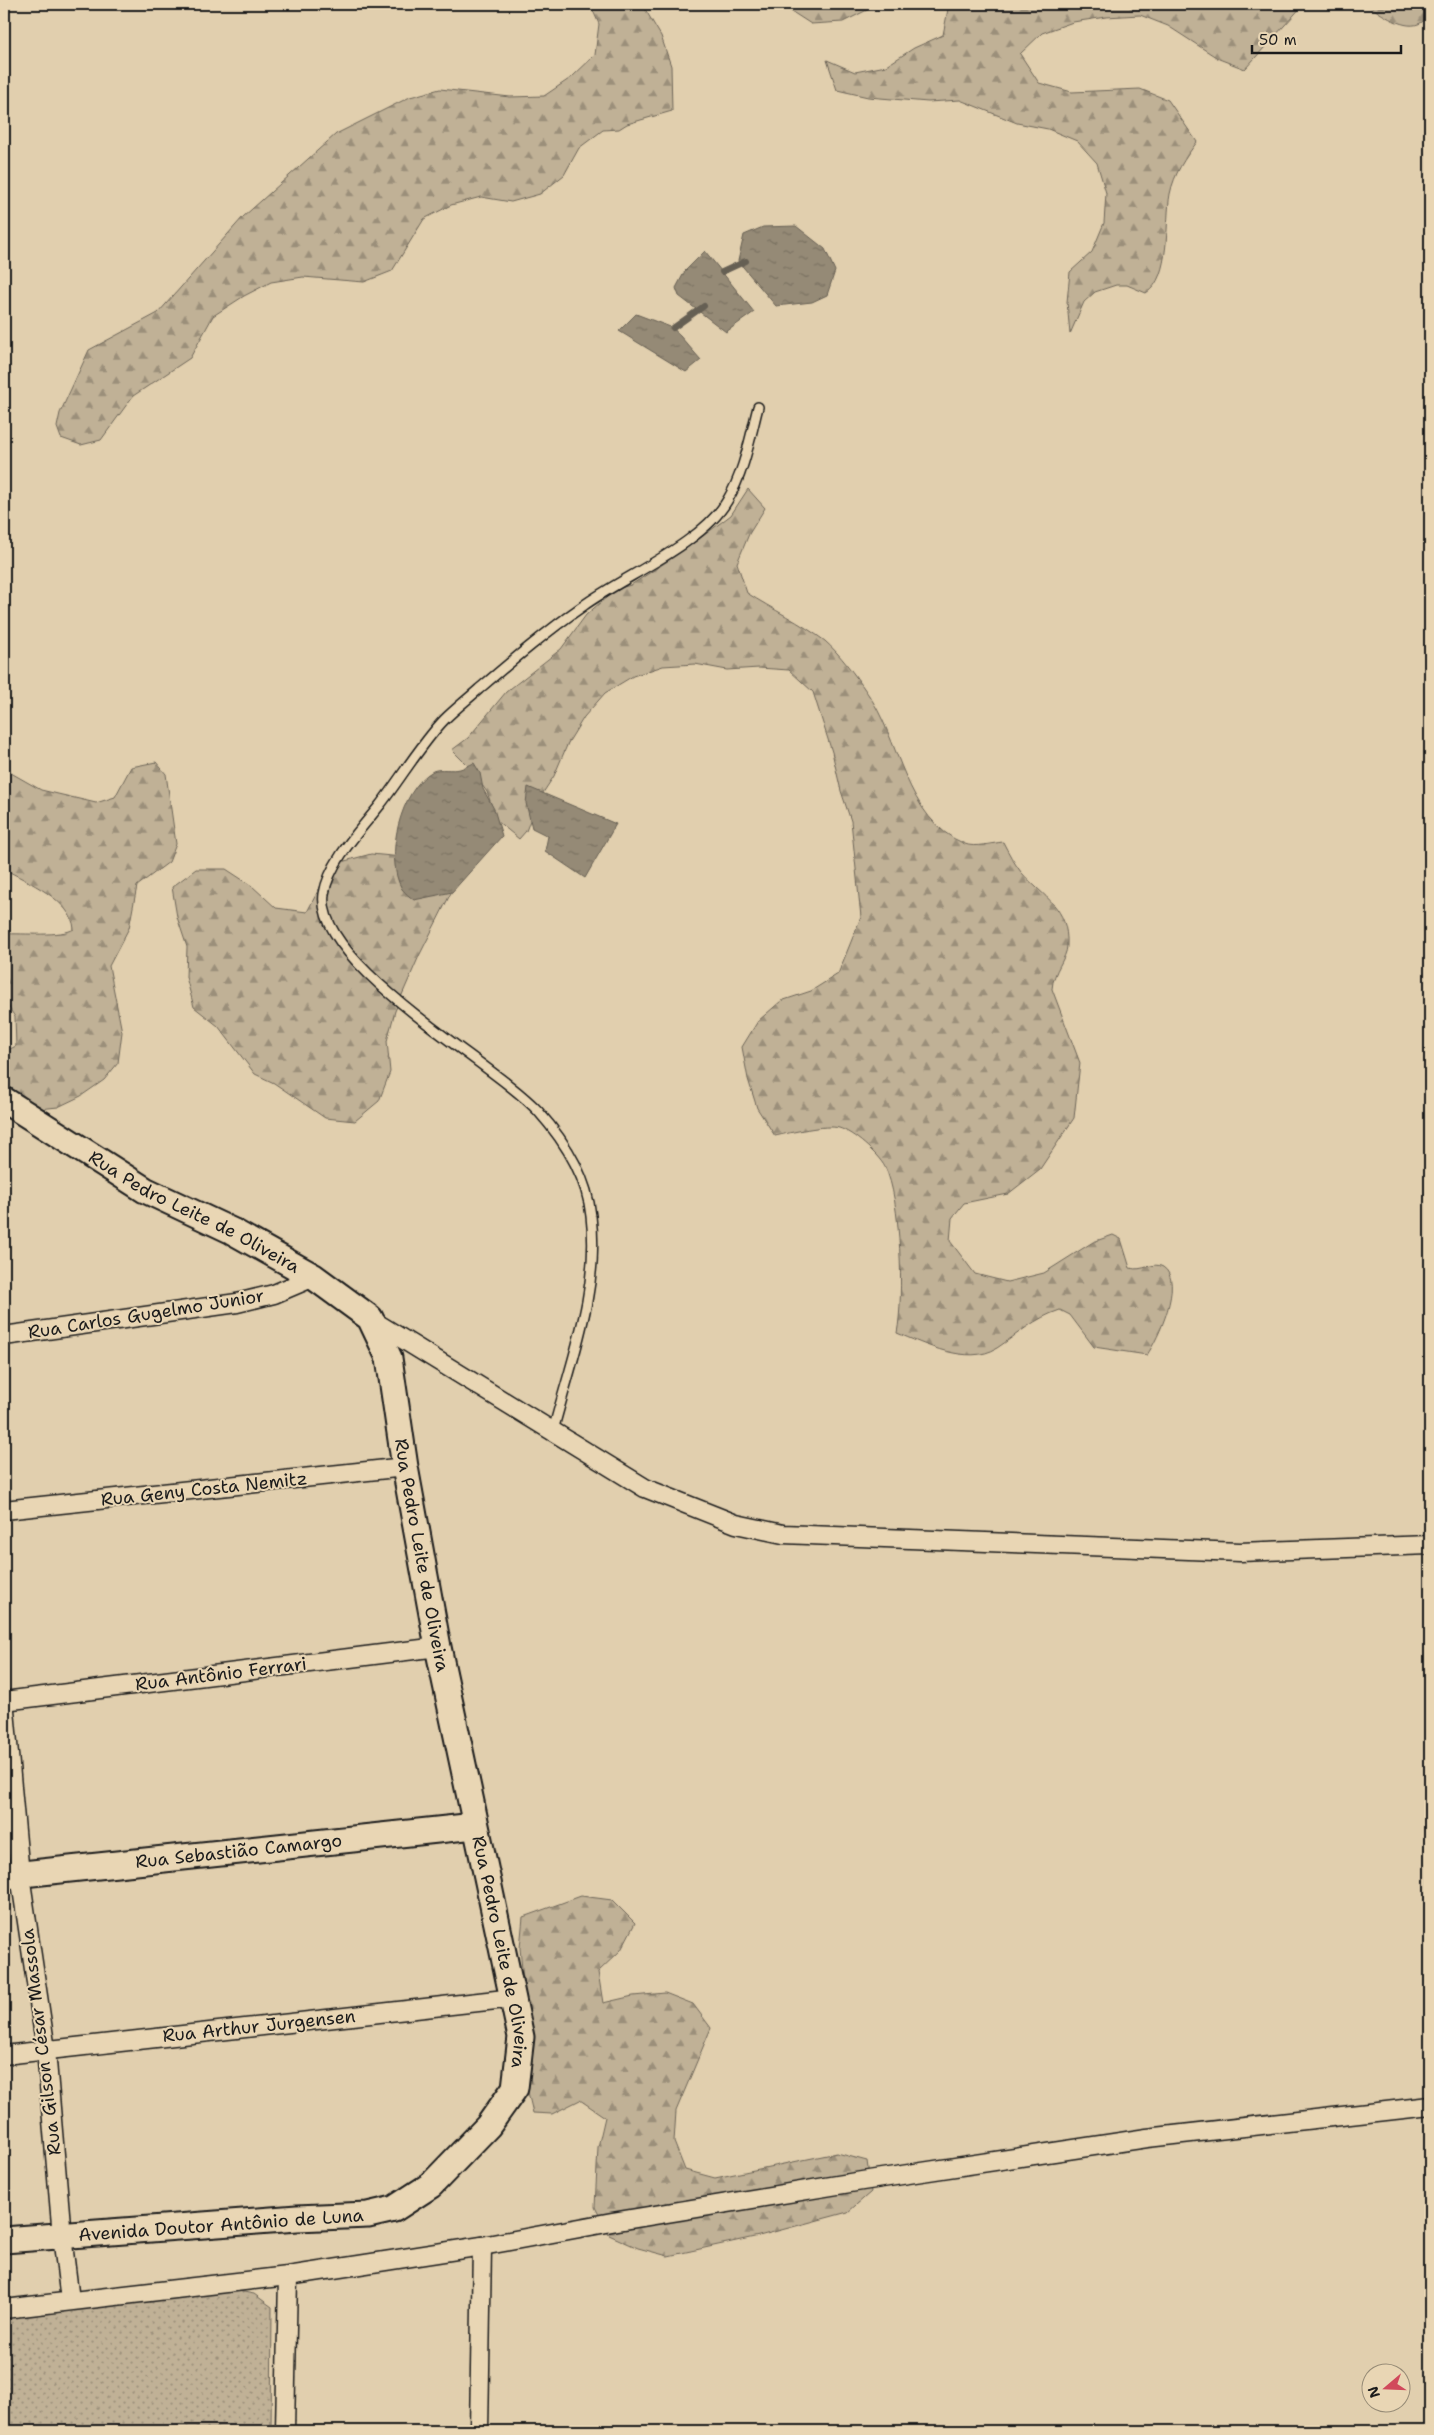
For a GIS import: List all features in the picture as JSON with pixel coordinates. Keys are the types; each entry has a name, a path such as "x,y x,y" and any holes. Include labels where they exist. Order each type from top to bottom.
{"street":[{"name":"Rua Pedro Leite de Oliveira","path":"4,1100 145,1190 232,1231 314,1277 370,1318 389,1358 405,1467 438,1647 521,2037 515,2088 488,2126 431,2185"},
{"name":"Rua Carlos Gugelmo Junior","path":"4,1336 237,1303 274,1294 314,1277"},
{"path":"370,1318 645,1488 736,1524 783,1534 1240,1552 1430,1545"},
{"name":"Rua Geny Costa Nemitz","path":"4,1510 405,1467"},
{"name":"Rua Antônio Ferrari","path":"4,1700 438,1647"},
{"name":"Rua Gilson César Massola","path":"4,1700 12,1876 46,2050 62,2236 70,2300"},
{"name":"Rua Sebastião Camargo","path":"12,1876 475,1826"},
{"name":"Rua Arthur Jurgensen","path":"4,2055 514,1998"},
{"path":"4,2309 288,2276 482,2246 823,2188 1147,2138 1430,2106"},
{"name":"Avenida Doutor Antônio de Luna","path":"4,2240 297,2218 368,2215 394,2209 431,2185"},
{"path":"479,2431 482,2246"},
{"path":"285,2431 288,2276"}],"lane":[{"path":"553,1431 590,1290 593,1251 591,1213 578,1169 559,1136 535,1108 401,1002 348,954 329,925 324,895 337,862 443,721 499,672 584,605 699,533 727,502 746,457 758,406"}],"green space":[{"path":"590,4 642,4 661,36 671,66 672,111 627,124 619,129 603,130 579,148 564,175 540,194 511,202 481,197 451,205 424,219 392,271 364,282 303,277 271,282 244,296 213,316 190,358 133,396 101,440 81,445 61,438 57,427 60,413 89,350 158,313 243,217 336,134 410,97 440,89 510,97 544,96 572,77 595,55 599,24"},
{"path":"780,4 879,4 843,22 811,24"},
{"path":"949,4 1304,4 1245,69 1219,59 1168,26 1140,15 1106,17 1073,22 1042,33 1020,54 1039,83 1072,92 1140,89 1168,100 1197,142 1180,167 1174,180 1170,194 1166,248 1160,275 1154,286 1146,293 1127,285 1116,285 1095,292 1084,302 1070,334 1067,302 1070,272 1092,252 1104,223 1106,193 1097,163 1077,141 1048,129 1017,123 960,100 928,102 868,97 837,90 827,60 855,72 886,66 914,48 943,35"},
{"path":"1367,4 1430,4 1430,13 1422,22 1416,25 1401,24"},
{"path":"748,489 765,508 749,534 737,563 747,593 816,634 831,646 862,685 878,710 916,797 929,816 945,832 965,844 978,845 1003,842 1021,872 1059,912 1067,933 1065,955 1055,976 1052,989 1080,1063 1074,1118 1040,1169 1008,1194 964,1203 952,1218 950,1241 975,1274 1007,1282 1044,1273 1093,1242 1113,1235 1121,1239 1130,1268 1139,1269 1159,1265 1169,1274 1171,1297 1163,1324 1147,1355 1094,1347 1070,1315 1060,1310 1035,1322 997,1348 973,1355 946,1351 897,1333 900,1297 898,1224 895,1201 882,1162 865,1144 839,1128 817,1128 775,1136 757,1108 748,1079 742,1047 758,1021 781,1001 811,991 838,974 861,917 851,821 841,791 832,752 813,692 789,670 759,668 727,670 695,664 663,666 633,676 605,693 584,717 568,743 554,776 537,802 526,831 519,839 497,821 487,792 469,767 452,750 468,738 506,692 561,649 586,615 616,589 631,585 683,551 731,515"},
{"path":"156,762 166,774 176,844 169,862 137,886 129,928 109,966 122,1032 118,1063 104,1080 81,1096 58,1107 39,1109 4,1093 4,1052 16,1046 15,1017 4,1000 4,936 5,934 60,933 74,929 71,919 57,900 4,869 4,769 41,790 96,803 115,797 131,767"},
{"path":"371,854 402,857 460,875 419,956 395,1011 387,1041 390,1072 379,1101 355,1121 325,1118 274,1083 255,1074 218,1026 194,1007 186,977 187,947 177,917 172,887 196,869 226,869 252,886 276,908 307,912 321,885 341,862"},
{"path":"581,1896 612,1900 635,1923 621,1950 598,1972 603,2003 633,1996 665,1993 693,2004 711,2028 676,2111 674,2142 685,2170 715,2178 837,2153 867,2161 871,2192 848,2212 759,2236 668,2256 638,2248 609,2235 595,2207 598,2147 605,2117 580,2100 552,2114 533,2113 523,2071 521,2010 523,1979 520,1948 523,1917"},
{"path":"218,2287 254,2294 272,2307 271,2431 4,2431 4,2317"}],"water":[{"path":"796,226 825,249 835,271 827,295 812,302 776,306 738,261 744,235 763,227"},
{"path":"705,251 754,312 726,332 679,296 676,288 685,271"},
{"path":"636,314 673,328 701,360 686,372 619,331"},
{"path":"474,763 480,773 483,789 494,809 502,836 452,892 414,900 402,889 397,876 395,860 398,825 404,808 421,780 433,771 460,769"},
{"path":"528,787 616,824 585,878 545,851 548,836 532,828 526,803"}],"waterway":[{"path":"722,272 746,261"},
{"path":"673,328 704,306"}]}
